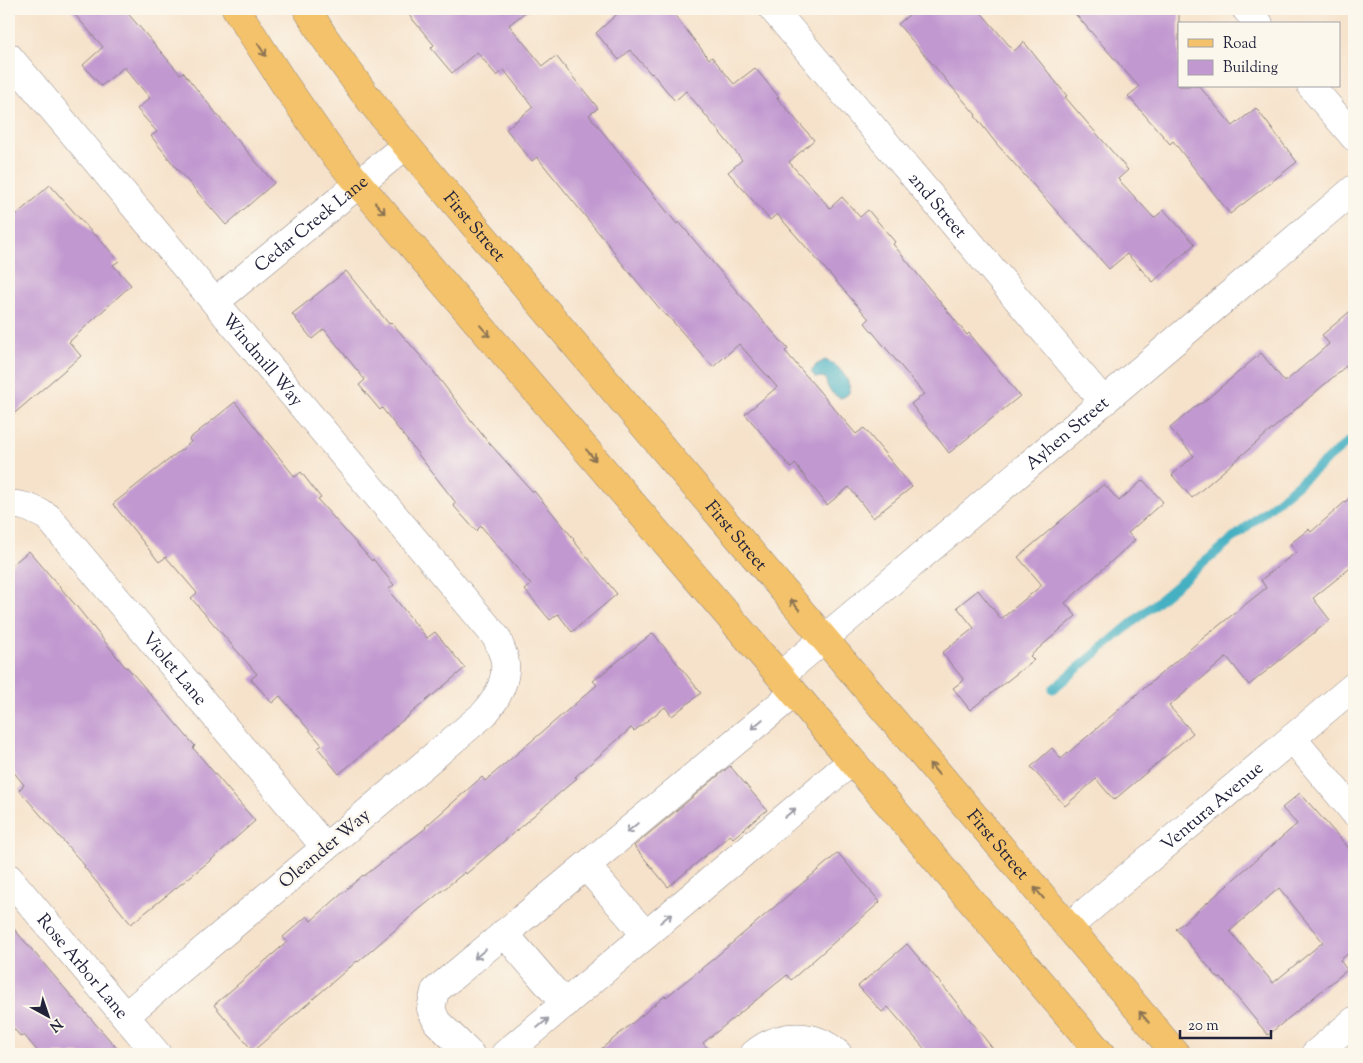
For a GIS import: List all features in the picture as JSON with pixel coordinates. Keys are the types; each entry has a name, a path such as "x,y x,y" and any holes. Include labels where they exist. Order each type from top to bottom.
{"main road":[{"path":"236,9 329,148 1101,1054"},
{"name":"First Street","path":"307,9 324,37 364,93 406,144 1176,1054"}],"street":[{"name":"2nd Street","path":"773,9 1104,402"},
{"path":"1246,9 1256,22"},
{"name":"Windmill Way","path":"9,57 497,638 504,658 505,668"},
{"path":"1313,88 1354,138"},
{"name":"Cedar Creek Lane","path":"215,302 406,144"},
{"name":"Ayhen Street","path":"470,1054 437,1022 431,1008 435,990 586,866 787,684 823,639 1354,188"},
{"name":"Violet Lane","path":"11,504 33,509 48,518 325,847"},
{"name":"Oleander Way","path":"124,1016 484,714 493,703 503,684 505,668"},
{"name":"Ventura Avenue","path":"1068,927 1354,686"},
{"path":"1292,738 1354,812"},
{"path":"505,1054 852,761"},
{"path":"586,866 646,935"},
{"name":"Rose Arbor Lane","path":"9,878 157,1054"},
{"path":"504,933 565,1004"},
{"path":"1314,1054 1354,1022"},
{"path":"754,1054 770,1043 790,1037 812,1038 832,1048 838,1054"}],"water":[{"path":"825,360 835,365 848,381 848,394 841,398 834,395 828,388 825,378 816,378 811,372 816,365"}],"building":[{"path":"70,9 124,9 180,74 183,72 274,183 226,225 151,136 157,132 137,109 150,98 124,67 101,86 83,65 103,47"},
{"path":"404,9 529,9 509,25 543,66 556,56 598,108 589,115 677,224 679,222 788,349 785,351 856,434 864,428 912,487 873,518 849,487 827,505 795,464 791,468 745,414 777,387 739,344 713,367 666,316 537,157 532,161 506,129 533,107 504,70 497,76 477,52 452,73 431,48 434,45"},
{"path":"623,9 670,9 709,59 712,57 734,84 755,68 779,97 777,98 814,140 789,162 830,208 842,197 860,217 868,210 895,242 893,244 967,335 969,333 1020,396 949,453 911,404 924,394 865,323 869,319 777,214 770,220 728,172 742,160 686,91 675,101 630,50 619,60 596,33"},
{"path":"916,9 978,9 1014,51 1024,42 1067,96 1065,97 1128,170 1118,179 1154,218 1164,210 1195,244 1153,282 1127,254 1109,269 995,142 976,115 898,24"},
{"path":"1071,9 1179,9 1178,88 1201,88 1233,126 1256,108 1297,162 1230,214 1173,141 1170,144 1128,96 1139,87"},
{"path":"50,185 119,261 113,265 131,285 69,342 81,356 9,418 9,221"},
{"path":"346,271 389,324 391,322 430,367 484,437 534,491 617,594 572,632 558,614 550,620 525,590 531,585 481,526 476,531 453,505 456,503 382,408 380,410 359,385 365,380 324,329 312,339 292,314"},
{"path":"1354,308 1354,377 1346,366 1192,498 1172,475 1194,456 1170,428 1261,353 1285,382 1329,344 1322,335"},
{"path":"235,402 295,477 301,472 321,498 318,500 372,561 373,559 394,585 388,590 427,638 435,632 465,668 339,774 318,748 322,745 280,696 272,703 251,679 257,674 191,598 197,593 166,557 159,562 113,504 191,442 189,439"},
{"path":"1143,480 1163,502 1128,533 1135,540 1065,603 1076,616 1030,656 1034,660 970,710 953,688 964,680 942,653 974,628 957,607 978,590 1001,619 1042,585 1018,557 1104,484 1119,501"},
{"path":"1354,494 1354,565 1313,598 1330,620 1249,685 1227,657 1169,706 1193,733 1114,800 1096,779 1065,806 1031,767 1052,748 1061,759 1197,643 1266,588 1261,580 1296,552 1290,544 1309,529 1311,532"},
{"path":"29,551 126,668 195,746 193,748 255,821 211,860 131,924 85,866 19,790 24,785 9,766 9,567"},
{"path":"653,633 701,693 672,716 665,707 634,731 631,728 575,777 577,778 466,874 465,872 357,961 253,1051 214,1005 287,942 283,937 307,916 311,921 363,875 426,828 482,777 485,781 597,685 593,681"},
{"path":"730,766 767,810 733,838 730,835 668,887 634,846"},
{"path":"1300,793 1354,854 1354,949 1340,960 1347,970 1268,1035 1221,978 1219,979 1176,929 1297,824 1282,808","holes":["1279,888 1323,942 1273,983 1230,931"]},
{"path":"838,853 880,902 791,980 787,975 703,1043 713,1054 595,1054 712,960"},
{"path":"9,923 122,1054 40,1054 24,1035 21,1037 9,1023"},
{"path":"907,944 997,1054 929,1054 888,1007 882,1012 858,986"}],"waterway":[{"path":"1053,689 1354,437"}]}
